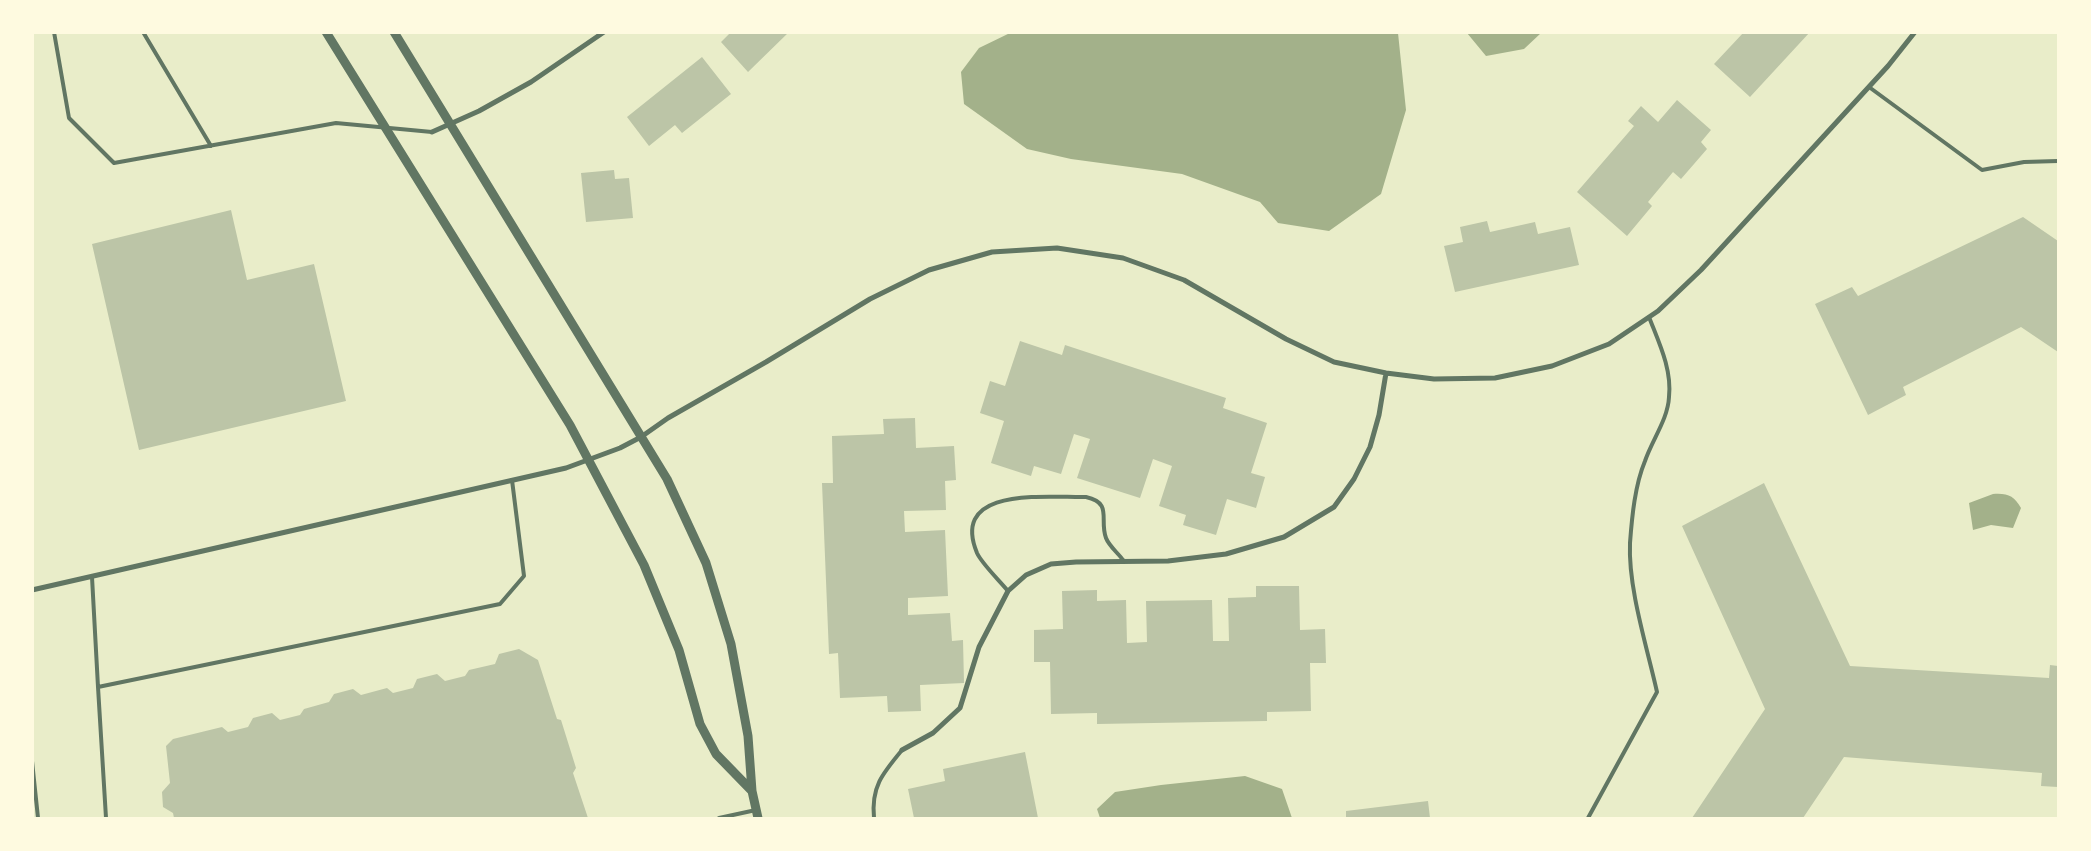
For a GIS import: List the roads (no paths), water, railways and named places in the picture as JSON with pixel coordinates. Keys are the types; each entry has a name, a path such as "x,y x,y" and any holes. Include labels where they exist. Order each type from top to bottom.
{"street":[{"path":"326,32 570,425 644,565 680,650 700,724 716,754 752,791"},
{"path":"394,32 667,479 706,563 731,644 748,736 752,791 757,814"},
{"path":"432,132 479,111 531,82 604,32"},
{"path":"32,590 566,468 620,448 641,437 668,418 870,299 929,270 992,252 1057,248 1123,258 1184,280 1286,339 1334,362 1386,373 1434,379 1495,378 1552,366 1609,344 1658,310 1701,270 1869,88 1915,32"},
{"path":"902,750 933,733 960,708 979,647 1008,591 1026,575 1051,564 1123,560 1168,560 1226,554 1284,537 1334,507 1354,480 1370,447 1379,415 1386,373"}],"lane":[{"path":"54,32 69,118 114,163 336,123 432,132"},
{"path":"143,32 211,146"},
{"path":"1869,88 1982,170 2024,162 2058,161"},
{"path":"1588,818 1657,692 1630,574 1630,543 1634,511 1644,462 1662,423 1669,399 1669,377 1663,350 1649,317"},
{"path":"98,686 500,604 524,576 512,480"},
{"path":"1008,591 977,554 972,533 974,520 980,511 993,502 1013,499 1086,497 1096,500 1103,507 1106,539 1123,560"},
{"path":"92,577 106,818"},
{"path":"874,818 872,801 876,786 884,771 902,750"},
{"path":"32,761 38,818"},
{"path":"719,818 757,814"}]}
